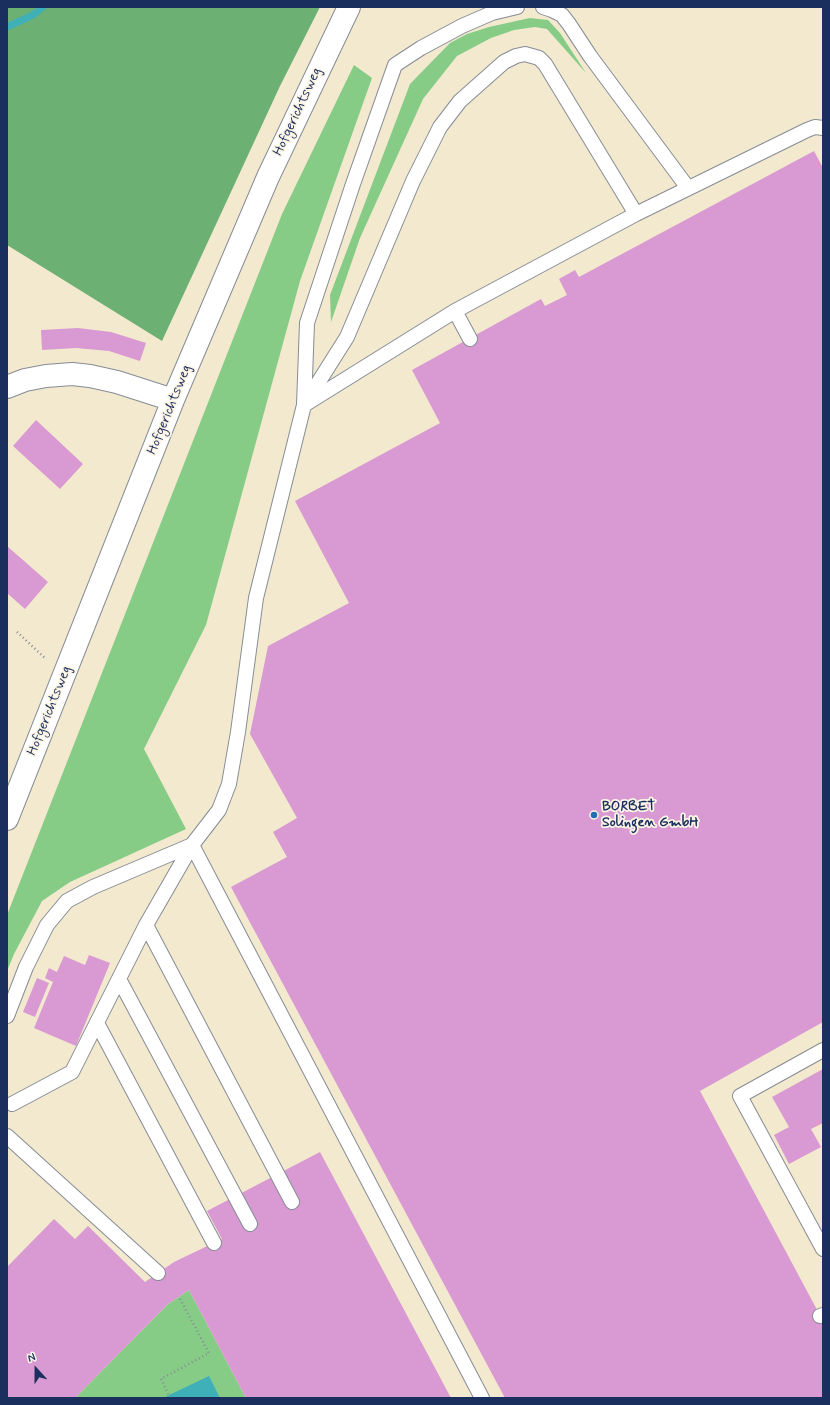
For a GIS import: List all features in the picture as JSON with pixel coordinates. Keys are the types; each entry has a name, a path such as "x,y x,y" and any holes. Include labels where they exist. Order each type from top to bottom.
{"street":[{"name":"Hofgerichtsweg","path":"7,819 173,400 268,177 348,7"},
{"path":"7,388 25,380 46,376 72,374 117,382 173,400"}],"lane":[{"path":"9,1107 72,1072 146,925 192,845 218,810 229,784 238,732 256,598 304,405 307,323 395,65 421,48 462,26 492,13 517,7"},
{"path":"543,7 562,15 590,56 688,188"},
{"path":"304,405 347,337 413,181 440,127 460,100 504,62 525,54 539,58 545,64 636,214"},
{"path":"304,405 455,311 636,214 807,130 823,128"},
{"path":"455,311 470,339"},
{"path":"7,1016 26,967 47,925 67,902 93,887 192,845"},
{"path":"192,845 482,1398"},
{"path":"146,925 292,1202"},
{"path":"119,979 250,1224"},
{"path":"97,1023 214,1243"},
{"path":"823,1050 740,1096 823,1250"},
{"path":"7,1136 158,1273"}],"path":[{"path":"17,632 64,676"},
{"path":"170,1398 161,1379 209,1353 179,1297"}],"green space":[{"path":"7,7 320,7 280,86 162,341 7,245"},
{"path":"530,18 548,20 560,33 586,73 547,29 535,27 514,30 491,38 457,56 423,99 360,238 331,322 330,295 410,84 450,43 467,34 489,27"},
{"path":"354,65 372,78 300,281 206,625 144,749 186,829 70,882 42,901 14,954 7,971 7,915 282,214"},
{"path":"189,1290 246,1398 75,1398 168,1304"}],"water":[{"path":"209,1376 220,1398 164,1398 169,1395"}],"building":[{"name":"BORBET Solingen GmbH","path":"814,151 823,168 823,1022 700,1091 823,1321 823,1398 505,1398 231,887 287,857 273,832 297,818 250,734 268,646 349,603 295,501 440,423 412,370 541,299 545,306 567,295 559,279 575,270 579,277"},
{"path":"78,328 111,332 146,343 140,361 109,351 76,348 42,350 41,330"},
{"path":"36,420 83,464 60,489 13,446"},
{"path":"7,546 48,582 25,609 7,593"},
{"path":"89,955 110,963 76,1046 34,1028 53,982 45,978 49,968 57,972 64,956 85,965"},
{"path":"37,978 49,983 35,1017 23,1012"},
{"path":"823,1069 823,1123 811,1129 821,1147 789,1164 774,1135 789,1127 772,1097"},
{"path":"320,1152 451,1398 246,1398 189,1290 168,1304 75,1398 7,1398 7,1267 54,1219 75,1239 88,1226 145,1282 174,1262 222,1239 207,1211"}],"waterway":[{"path":"7,27 33,15 43,7"}],"place":[{"name":"BORBET Solingen GmbH","path":"594,815"}]}
